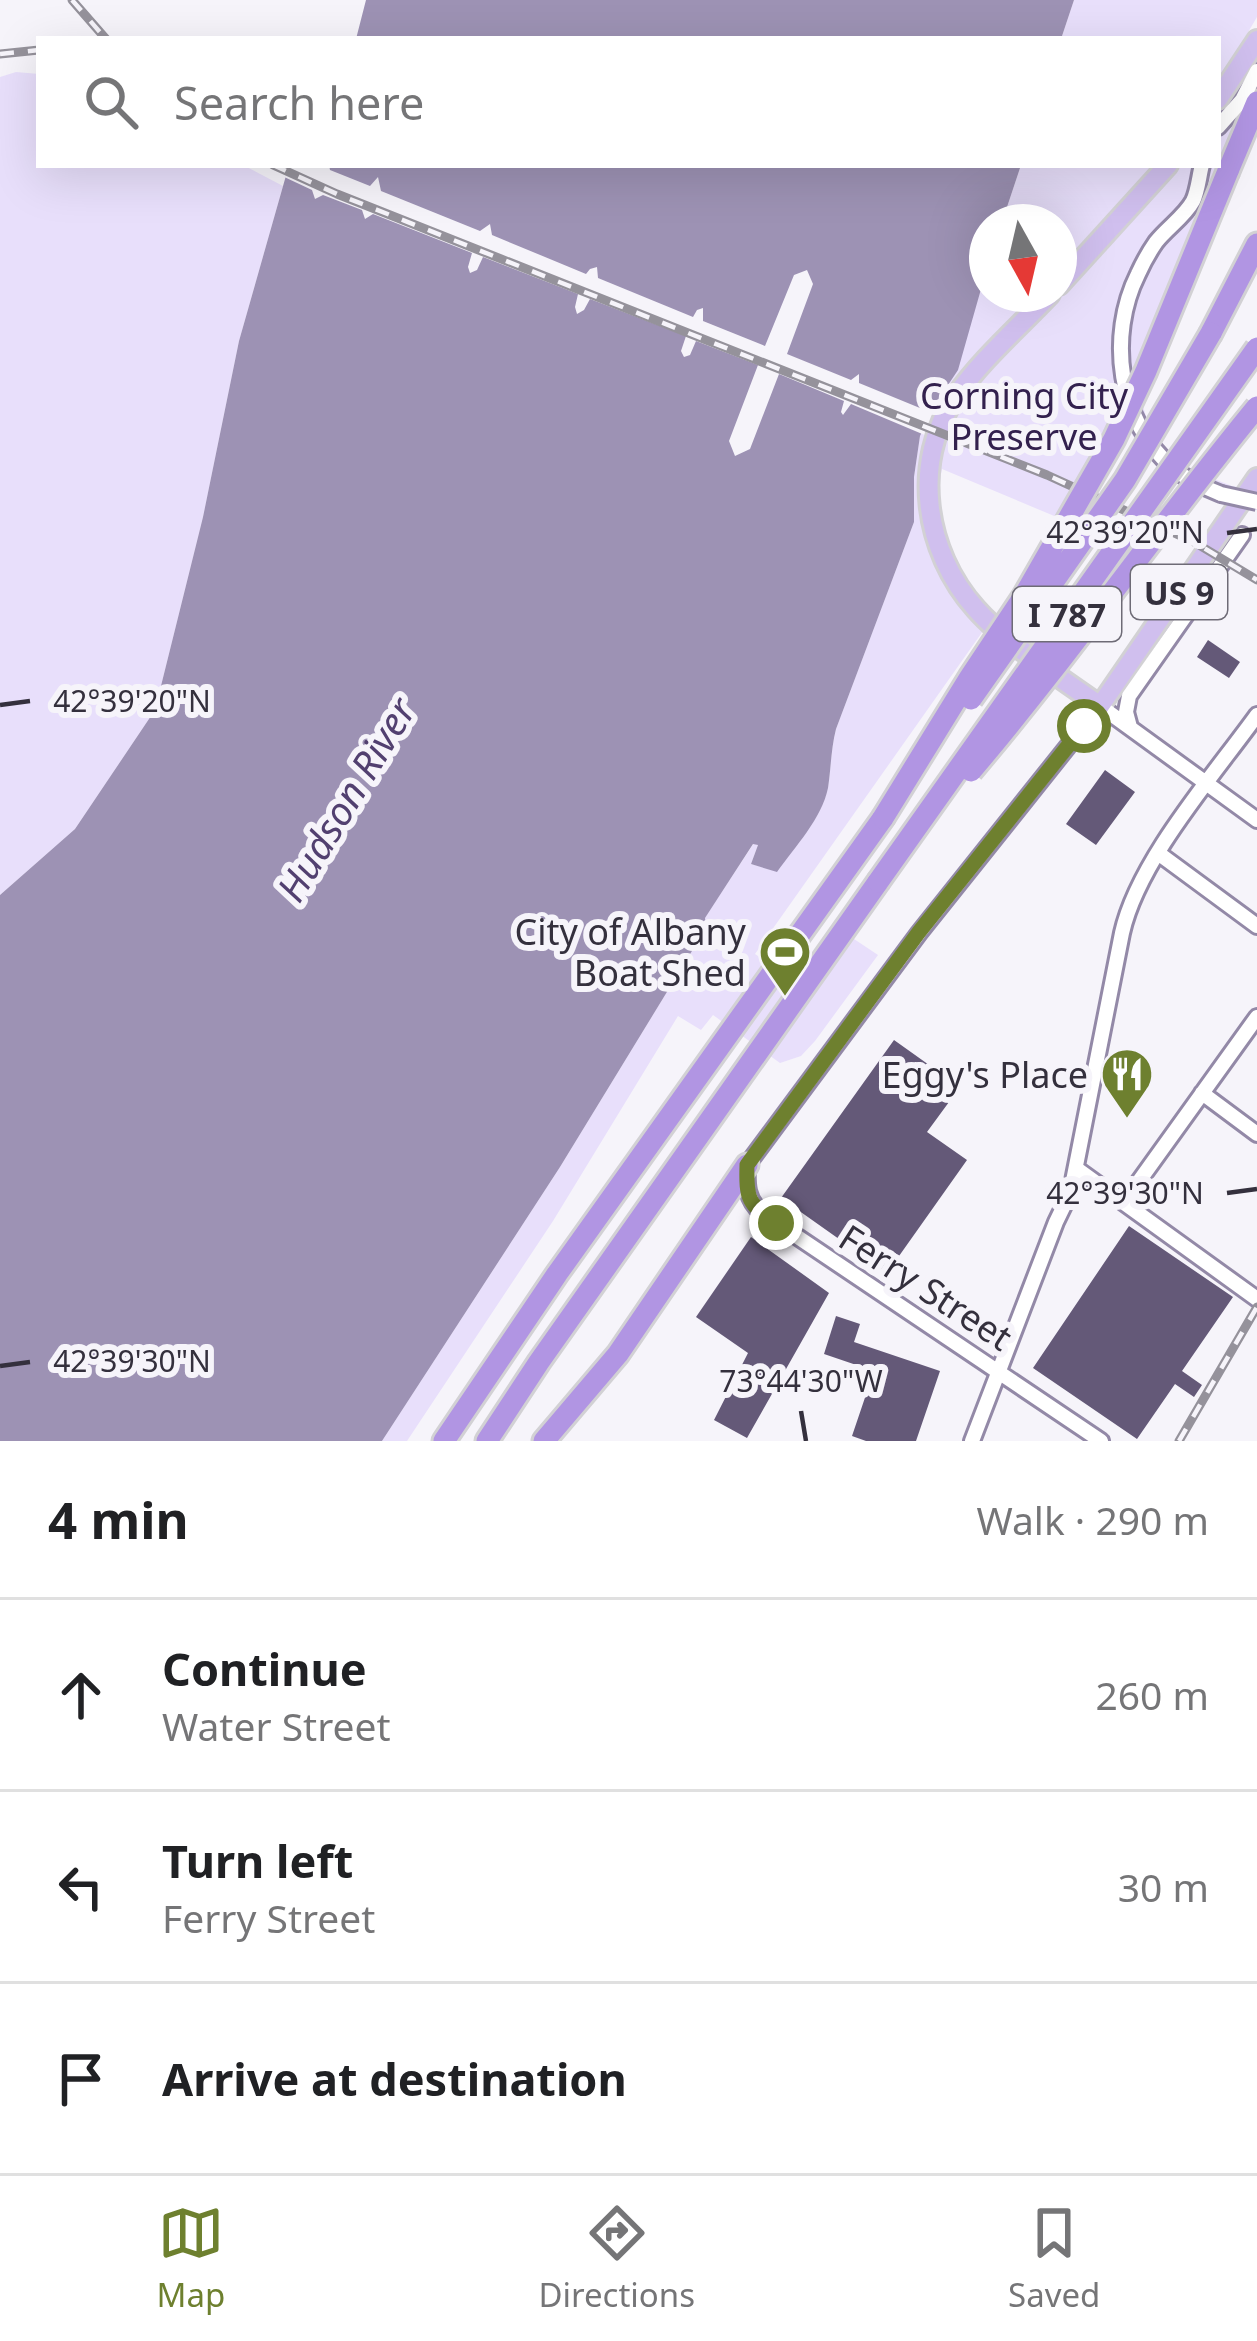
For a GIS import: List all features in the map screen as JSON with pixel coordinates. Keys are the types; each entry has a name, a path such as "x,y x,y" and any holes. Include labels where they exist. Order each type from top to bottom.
{"highway":[{"path":"883,818 1024,596 1114,440 1257,102"},
{"name":"I 787","path":"444,1441 522,1324 1125,480 1257,244"},
{"name":"I 787","path":"487,1441 1257,348"},
{"path":"878,881 1030,701 1257,407"},
{"path":"544,1441 618,1354 747,1165"}],"main road":[{"path":"1221,94 1257,40"},
{"path":"1077,265 1165,168"},
{"path":"1033,312 960,390 945,416 934,445 928,484 933,526 961,590 988,622 1100,706"},
{"name":"US 9","path":"1100,706 1257,480"}],"street":[{"path":"1221,124 1242,100 1257,70"},
{"path":"1201,168 1192,202 1155,244 1132,285 1122,322 1120,355 1129,399 1153,445 1175,470 1221,494 1257,504 1257,480"},
{"path":"1131,728 1126,712 1130,696 1242,535"},
{"path":"747,1165 919,932 1100,706 1257,820"},
{"path":"972,1441 1071,1191 1126,913 1158,853 1257,715"},
{"path":"1158,853 1257,926"},
{"path":"1124,1202 1257,1017"},
{"path":"1202,1093 1257,1134"},
{"name":"Ferry Street","path":"747,1165 749,1197 762,1213 1101,1441"},
{"path":"1076,1169 1257,1299"}],"green space":[{"name":"Corning City Preserve","path":"1074,0 1257,0 1257,17 1240,46 1233,91 1257,55 1257,97 1135,378 1149,427 1165,448 1186,468 1257,491 1257,510 1174,480 1152,461 1116,414 1059,518 942,469 940,509 950,547 969,582 995,614 755,954 809,990 848,935 878,955 815,1041 801,1056 780,1063 713,1015 701,1030 678,1016 553,1221 407,1441 382,1441 560,1167 692,951 706,926 704,919 754,843 758,845 751,864 777,871 820,810 836,729 914,522 920,436 946,387 972,312 1077,312 1077,204 1008,204 1020,168 1221,168 1221,36 1062,36"},
{"path":"36,74 36,168 249,168 283,186 239,341 203,517 155,710 75,829 0,895 0,77"}],"water":[{"path":"366,0 1074,0 1062,36 357,36"},
{"name":"Hudson River","path":"288,168 1020,168 1008,204 969,204 969,312 974,312 958,370 920,436 914,522 836,729 820,810 777,872 751,864 758,845 753,844 560,1167 382,1441 0,1441 0,895 75,829 155,710 203,517 239,341"}],"pier":[{"path":"282,168 330,168 370,186 378,177 381,191 480,231 490,224 492,235 586,274 597,267 598,278 693,317 703,308 703,321 765,346 794,275 807,270 813,284 787,354 851,380 859,374 859,383 937,415 927,436 851,404 843,415 844,401 779,374 750,449 735,456 729,441 758,365 696,341 684,357 686,336 590,299 577,314 578,294 483,257 470,273 472,253 373,214 365,219 362,210 323,195 315,199 312,190 280,175"}],"building":[{"path":"1208,640 1240,662 1229,678 1197,657"},
{"path":"1105,770 1135,792 1096,845 1066,824"},
{"path":"894,1040 960,1087 927,1132 967,1160 887,1273 781,1198"},
{"path":"1129,1226 1233,1297 1182,1371 1202,1385 1194,1397 1175,1384 1137,1439 1033,1368"},
{"path":"751,1237 829,1293 747,1438 714,1420 748,1353 696,1317"},
{"path":"836,1316 860,1324 854,1342 940,1371 916,1441 866,1441 852,1436 874,1371 824,1354"}],"railway":[{"path":"72,0 103,36"},
{"path":"0,54 36,50"},
{"path":"280,168 1047,475 1194,542 1257,580"},
{"path":"1179,1441 1257,1307"}],"place":[{"name":"City of Albany Boat Shed","path":"785,998"},
{"name":"Eggy's Place","path":"1127,1120"}],"route":[{"path":"776,1223 752,1205 747,1165 919,932 1084,726"}]}
